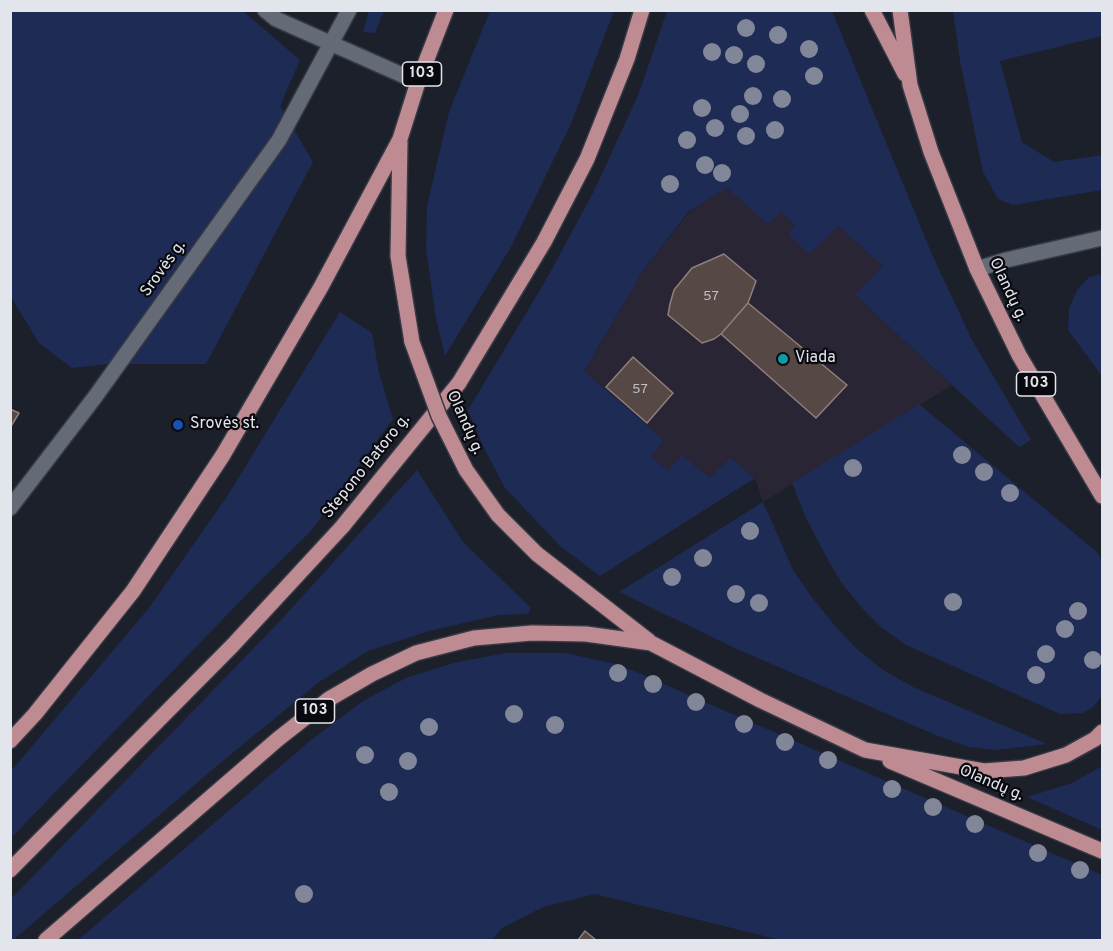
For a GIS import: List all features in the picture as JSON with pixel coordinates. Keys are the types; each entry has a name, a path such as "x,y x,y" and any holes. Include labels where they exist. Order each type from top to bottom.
{"main road":[{"name":"103","path":"10,741 35,714 133,591 223,455 321,287 400,139 418,82 446,10"},
{"name":"Stepono Batoro g.","path":"10,870 232,645 342,527 459,383 544,242 587,159 627,59 642,10"},
{"name":"103","path":"872,10 910,85"},
{"path":"900,10 910,85"},
{"name":"Olandų g.","path":"910,85 931,152 976,269 1019,355 1102,496"},
{"name":"Olandų g.","path":"400,139 398,256 412,342 439,416 460,459 498,515 537,554 651,643"},
{"name":"103","path":"46,940 278,739 329,699 372,674 416,653 474,638 532,633 586,634 651,643 760,700 865,750 984,771 1024,768 1066,755 1095,739 1102,732"},
{"name":"Olandų g.","path":"865,750 1102,851"}],"street":[{"path":"266,10 276,19 418,82"},
{"name":"Srovės g.","path":"10,508 95,397 279,140 349,10"},
{"path":"976,269 1102,238"}],"shaded area":[{"path":"11,11 243,11 300,60 280,106 313,162 206,364 107,364 72,368 39,343 11,297"},
{"path":"369,11 384,11 375,33 363,32"},
{"path":"490,11 614,11 570,126 512,245 445,356 436,319 426,248 427,206 449,112"},
{"path":"667,11 832,11 931,252 972,340 1031,440 1019,447 855,295 883,266 838,226 809,254 789,234 795,225 781,212 768,224 727,188 689,211 643,271 584,371 664,440 651,456 668,471 682,455 709,478 730,458 755,478 600,576 560,546 505,488 483,446 468,410 546,280 594,191 639,93"},
{"path":"953,11 1102,11 1102,36 1000,61 1022,142 1054,162 1102,155 1102,190 1013,205 998,199 983,172 960,61"},
{"path":"727,187 768,223 781,212 795,225 809,254 837,225 883,266 855,295 952,385 763,502 755,478 730,458 709,478 668,471 651,456 664,440 584,371 643,271 690,211"},
{"path":"1102,274 1102,376 1068,330 1069,309 1077,290 1089,277"},
{"path":"340,312 372,333 379,373 393,419 310,532 11,838 11,771 149,608 228,495"},
{"path":"919,404 1098,553 1102,561 1102,696 1093,707 1082,713 1060,714 906,645 882,628 862,608 841,582 828,560 806,518 792,483"},
{"path":"417,470 463,542 531,608 528,614 499,615 429,631 368,651 319,682 11,940 11,899 279,622"},
{"path":"763,502 793,570 835,626 857,649 883,670 913,687 1047,744 996,750 969,747 938,736 737,649 619,592"},
{"path":"506,653 565,653 620,665 1102,875 1102,940 780,940 595,894 543,907 502,928 492,940 78,940 311,740 363,701 406,678 453,663"},
{"path":"1102,766 1102,830 1027,797 1072,783"}],"building":[{"path":"724,254 756,281 748,303 721,334 702,343 668,315 670,304 674,290 692,268"},
{"name":"Viada","path":"748,303 847,385 816,418 721,334"},
{"path":"633,357 673,393 647,423 606,387"},
{"path":"10,409 19,413 10,428"},
{"path":"585,931 596,940 578,940"}],"place":[{"name":"Viada","path":"783,359"},
{"name":"Srovės st.","path":"178,425"}]}
